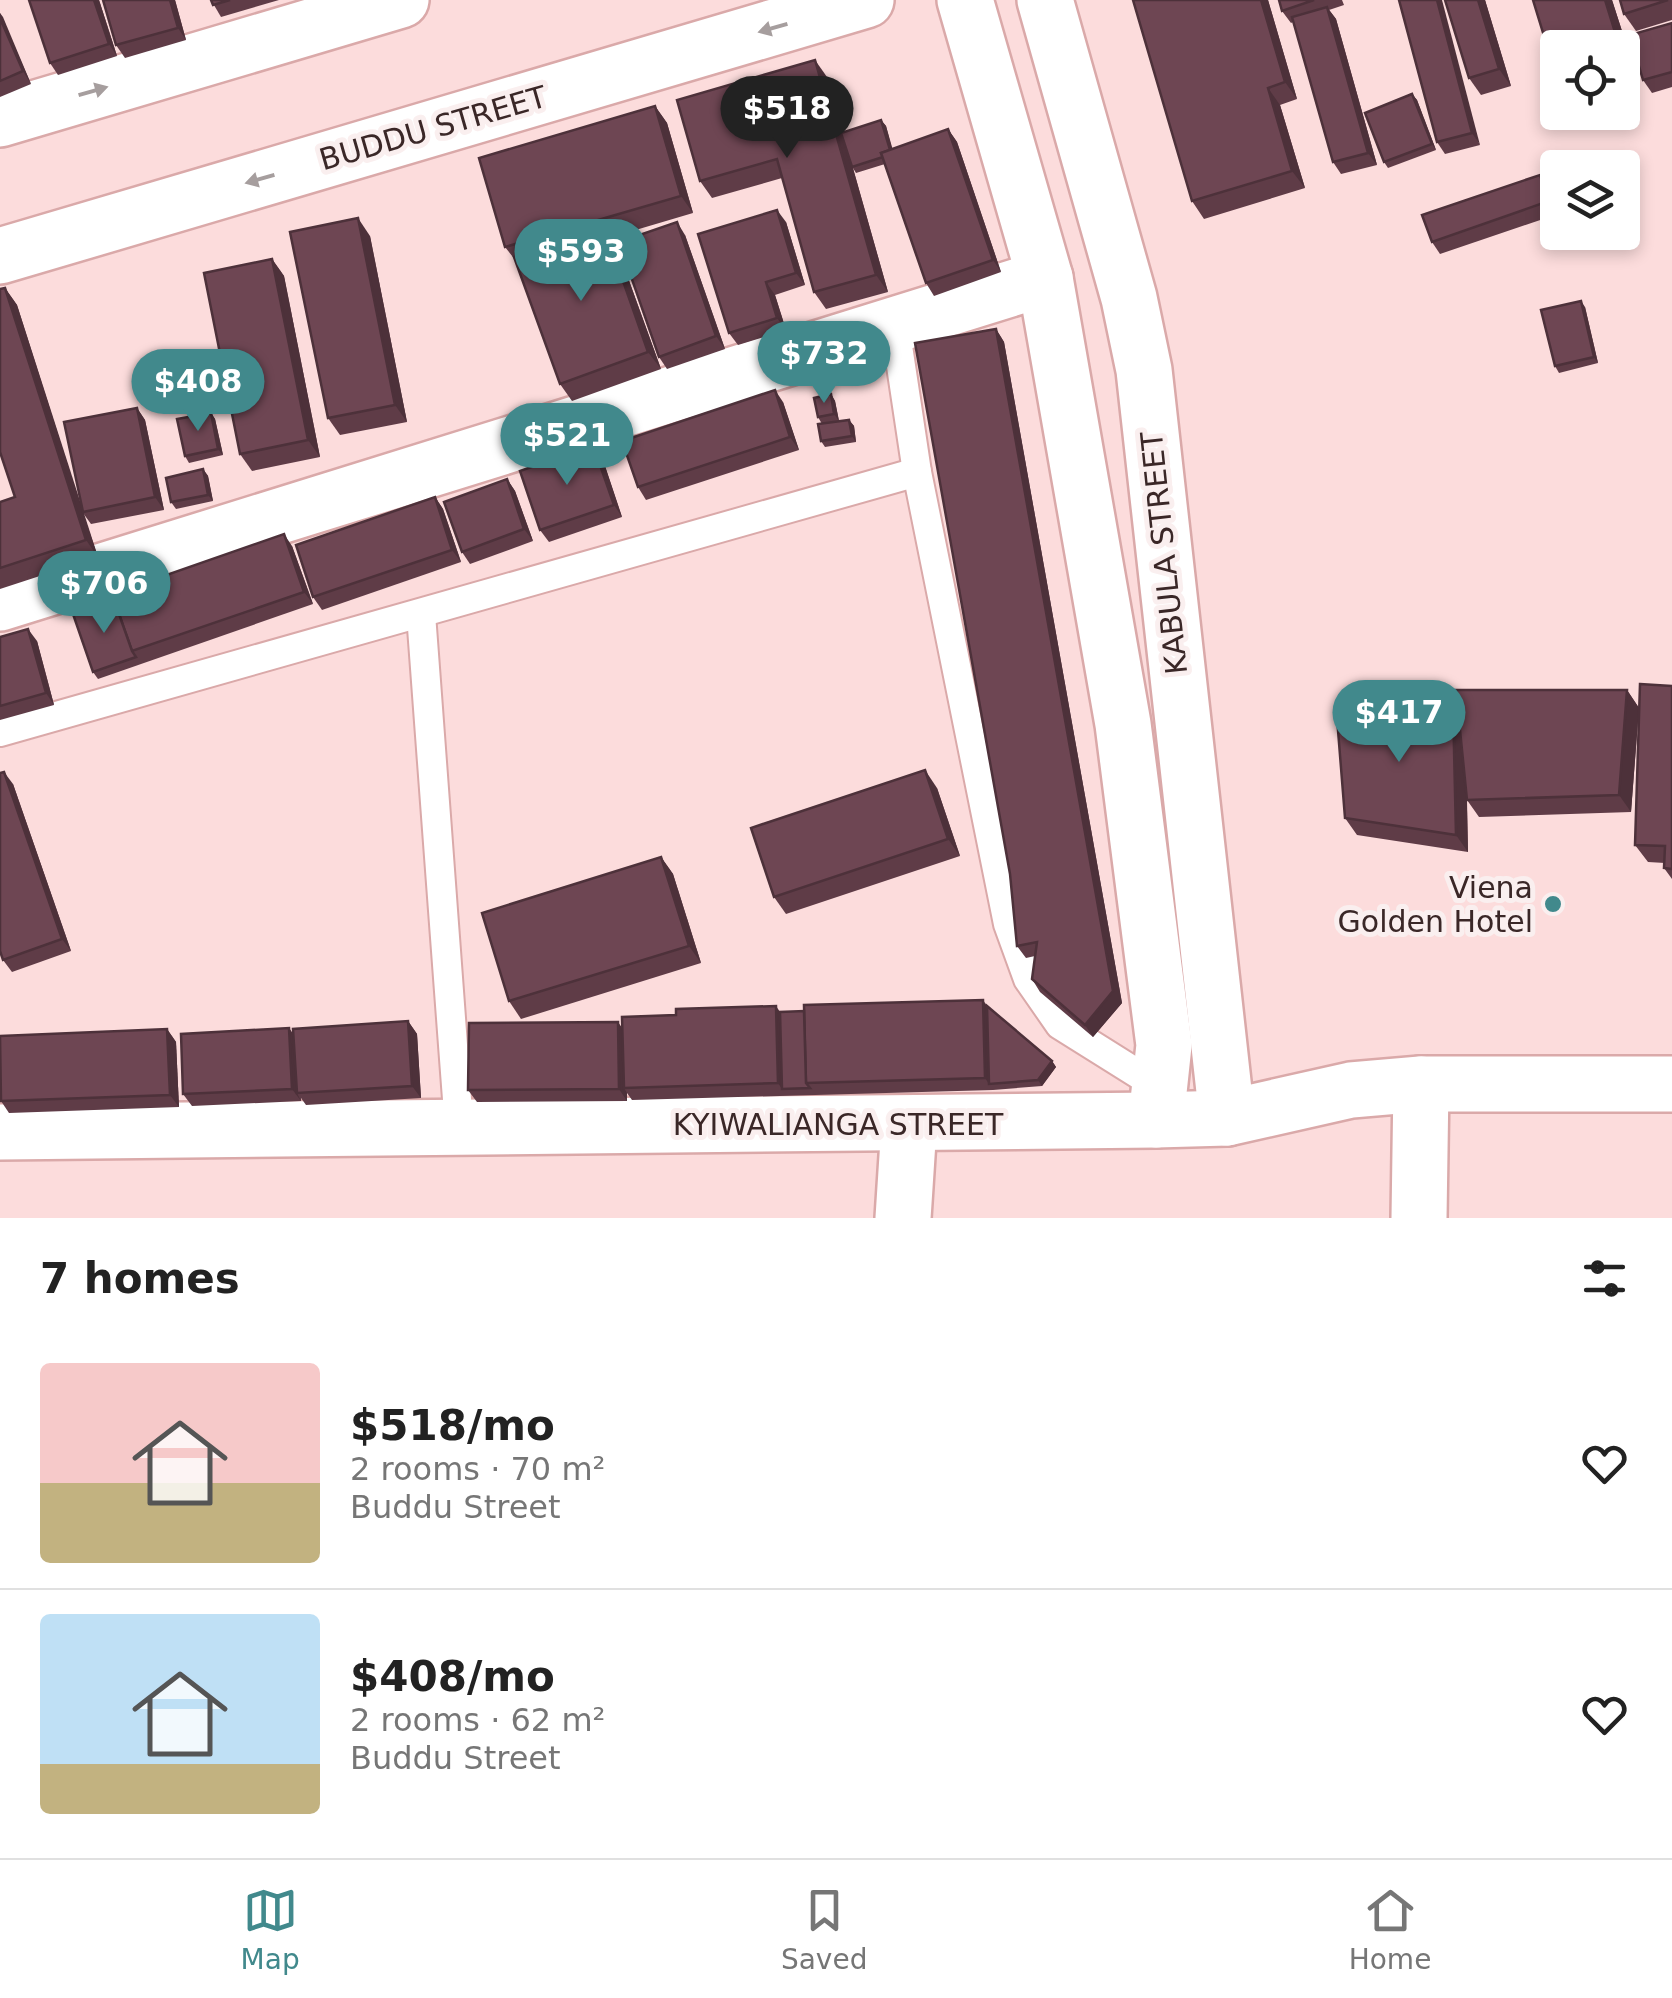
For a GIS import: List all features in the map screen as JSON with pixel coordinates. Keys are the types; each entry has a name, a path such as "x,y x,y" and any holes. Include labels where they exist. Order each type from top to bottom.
{"street":[{"path":"0,119 401,0"},
{"name":"BUDDU STREET","path":"0,256 866,0"},
{"path":"965,0 1045,278 1123,724 1164,1045 1158,1104"},
{"name":"KABULA STREET","path":"1045,0 1129,298 1144,370 1227,1118"},
{"path":"0,603 1045,278"},
{"path":"1418,1218 1421,1084"},
{"name":"KYIWALIANGA STREET","path":"0,1132 909,1126 1158,1104 1227,1118 1351,1090 1421,1084 1672,1084"},
{"path":"903,1218 909,1126"}],"lane":[{"path":"895,326 917,472 1008,924 1028,979 1060,1025 1158,1104"},
{"path":"0,732 917,472"},
{"path":"421,614 459,1126"}],"building":[{"path":"29,0 94,0 109,44 50,63"},
{"path":"103,0 170,0 178,28 116,45"},
{"path":"1133,0 1261,0 1285,82 1268,88 1292,171 1192,201"},
{"path":"1279,0 1314,0 1282,11"},
{"path":"1399,0 1437,0 1472,133 1437,142"},
{"path":"1445,0 1478,0 1499,69 1469,78"},
{"path":"1533,0 1605,0 1614,30 1542,30"},
{"path":"1620,0 1668,0 1624,14"},
{"path":"1327,7 1368,153 1333,162 1292,17"},
{"path":"0,18 23,71 0,81"},
{"path":"1672,23 1672,72 1643,80 1640,32"},
{"path":"815,60 876,275 814,292 777,159 700,181 677,100"},
{"path":"1412,94 1432,144 1384,162 1365,113"},
{"path":"655,106 681,196 505,247 479,158"},
{"path":"881,120 890,150 881,153 883,157 852,167 841,133"},
{"path":"948,129 993,260 926,283 881,153"},
{"path":"1540,175 1540,204 1432,242 1422,215"},
{"path":"777,210 796,273 766,282 777,318 729,333 698,234"},
{"path":"358,218 395,405 328,418 290,232"},
{"path":"677,222 716,336 659,357 619,242"},
{"path":"603,224 648,352 560,384 514,257"},
{"path":"272,259 308,440 240,454 204,273"},
{"path":"5,288 86,540 0,568 0,502 15,497 0,452 0,289"},
{"path":"1581,301 1594,357 1555,366 1541,310"},
{"path":"996,329 1113,991 1085,1025 1032,979 1037,942 1017,946 1010,874 915,343"},
{"path":"775,390 790,437 638,487 622,441"},
{"path":"831,394 834,414 818,417 814,398"},
{"path":"137,408 155,497 83,512 64,422"},
{"path":"211,413 218,449 185,456 177,419"},
{"path":"849,420 852,436 821,441 818,424"},
{"path":"593,445 614,505 540,530 520,471"},
{"path":"203,469 208,495 171,502 166,478"},
{"path":"507,479 524,529 462,552 444,502"},
{"path":"435,497 452,550 313,597 296,545"},
{"path":"284,534 304,592 132,651 112,594"},
{"path":"114,600 136,657 93,672 73,614"},
{"path":"28,629 46,693 0,706 0,637"},
{"path":"1640,684 1672,686 1672,869 1664,868 1665,846 1635,845"},
{"path":"1456,690 1627,690 1619,795 1467,800"},
{"path":"1336,705 1453,705 1456,835 1345,818"},
{"path":"925,770 948,839 774,897 751,828"},
{"path":"4,772 62,939 3,960 0,773"},
{"path":"661,857 689,946 509,1001 482,913"},
{"path":"983,1000 985,1078 806,1083 804,1005"},
{"path":"776,1006 778,1083 624,1088 622,1017 676,1015 676,1009"},
{"path":"987,1006 1052,1061 1038,1080 989,1084"},
{"path":"804,1011 806,1083 810,1088 782,1089 780,1012"},
{"path":"408,1021 412,1086 297,1093 293,1029"},
{"path":"618,1022 619,1089 468,1090 469,1023"},
{"path":"289,1028 292,1089 183,1094 181,1034"},
{"path":"167,1029 170,1095 1,1101 0,1036"}],"place":[{"name":"Viena Golden Hotel","path":"1553,904"}]}
